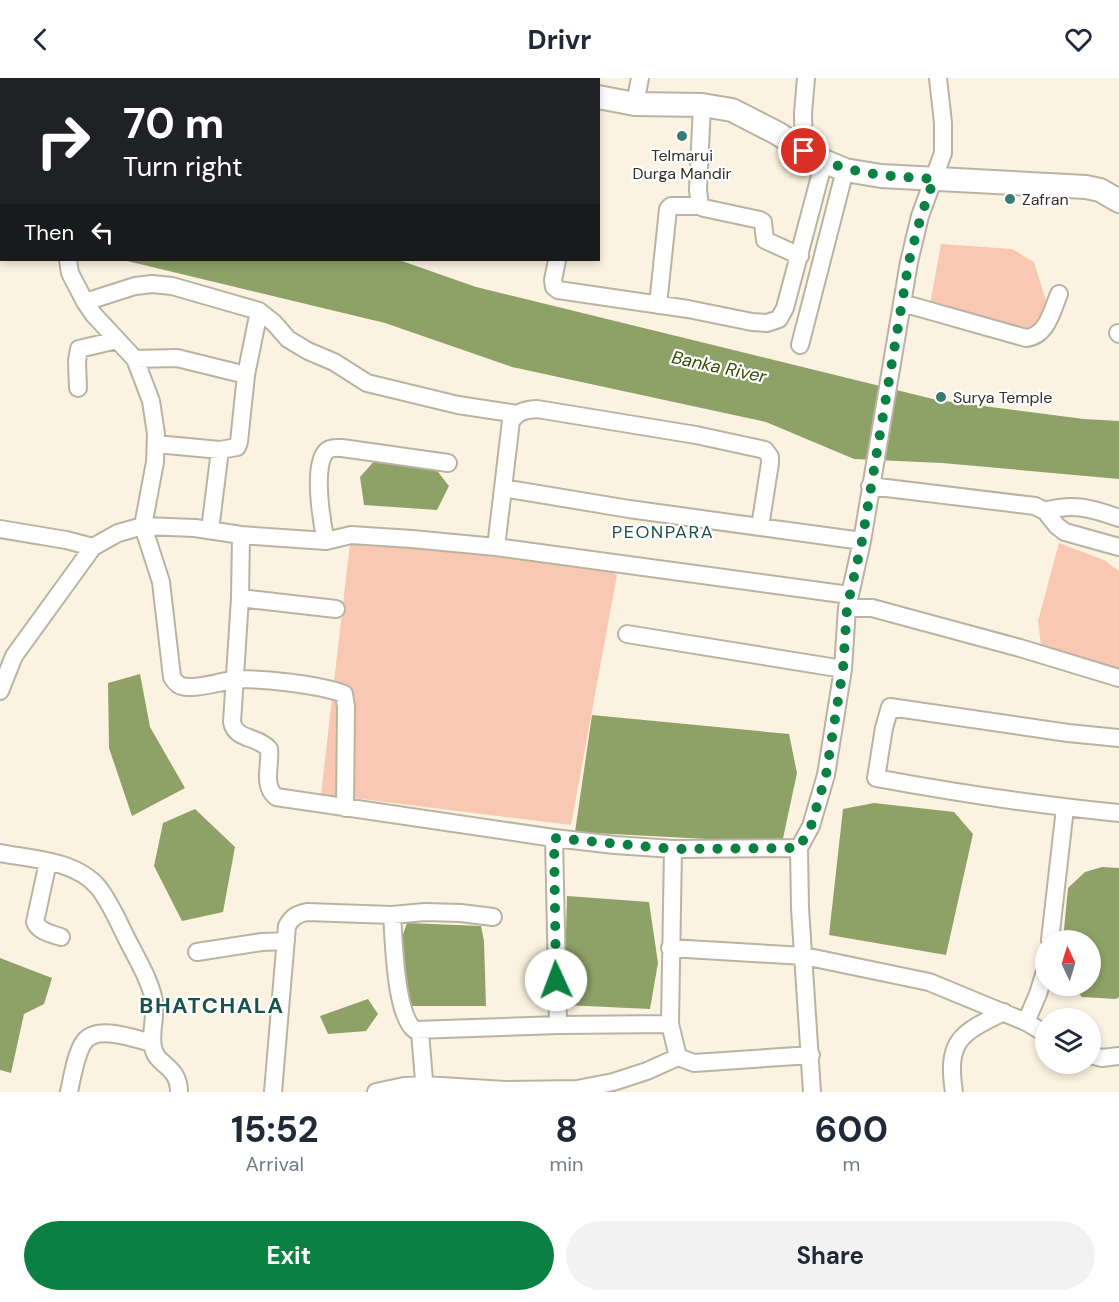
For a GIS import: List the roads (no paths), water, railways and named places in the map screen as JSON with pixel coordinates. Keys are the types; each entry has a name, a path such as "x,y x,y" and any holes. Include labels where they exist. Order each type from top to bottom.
{"street":[{"path":"635,104 640,78"},
{"path":"557,261 553,280 554,287 558,290 752,322 766,323 779,319 785,308 800,256 814,156 803,113 806,78"},
{"path":"812,1092 800,908 799,848 811,826 826,775 843,669 848,602 862,541 909,261 921,216 943,153 943,123 938,78"},
{"path":"600,97 635,104 702,105 732,110 756,121 814,156 845,170 881,176 1067,184 1117,195"},
{"path":"700,206 698,190 702,105"},
{"path":"800,345 845,170"},
{"path":"658,305 668,209 671,206 677,204 700,206 760,220 763,222 765,240 800,256"},
{"path":"68,261 70,273 85,302 135,359 151,401 156,444 155,462 143,526 161,582 170,667 176,684 183,687 194,687 234,680 268,681 344,694 346,707 345,808"},
{"path":"85,302 135,286 152,284 172,286 259,311 288,339 334,362 367,383 458,405 516,414 525,410 537,409 696,435 765,450 770,457 770,463 760,527"},
{"path":"902,303 1026,338 1035,337 1041,332 1059,294"},
{"path":"156,444 220,450 237,447 246,375 259,311"},
{"path":"78,388 79,349 117,340"},
{"path":"135,359 177,358 246,375"},
{"path":"496,547 512,421 516,414"},
{"path":"326,541 319,495 322,457 326,451 342,448 448,463"},
{"path":"210,530 220,450"},
{"path":"870,486 1035,506 1045,511 1065,532 1119,547"},
{"path":"503,488 629,509 862,541"},
{"path":"1045,511 1072,506 1119,518"},
{"path":"0,691 14,656 93,547 118,533 143,526 326,541 351,535 496,547 848,602 1020,648 1119,678"},
{"path":"0,529 93,547"},
{"path":"241,535 240,598 232,722 233,729 237,733 264,744 268,749 268,785 270,792 276,797 554,838 673,849 799,848"},
{"path":"240,598 336,609"},
{"path":"627,634 843,669"},
{"path":"1119,738 1068,733 890,707 884,728 876,778 950,792 1119,813"},
{"path":"1051,930 1065,808"},
{"path":"554,838 558,1025"},
{"path":"673,849 670,1024 678,1057"},
{"path":"0,853 66,866 83,874 96,885 108,902 149,985 154,1003 152,1043 154,1051 176,1075 179,1092"},
{"path":"48,862 35,922 42,930 61,937"},
{"path":"273,1092 287,926 291,919 307,912 392,915 449,913 494,917"},
{"path":"392,915 401,1006 410,1027 420,1032 558,1025 670,1024"},
{"path":"197,952 254,943 286,941"},
{"path":"670,948 804,956 929,982 1004,1012 1035,1027"},
{"path":"1026,1022 1037,996"},
{"path":"954,1092 951,1073 953,1054 959,1039 971,1028 1004,1012"},
{"path":"420,1032 425,1088"},
{"path":"69,1092 81,1049 91,1036 115,1034 152,1043"},
{"path":"376,1092 425,1088 538,1091 597,1088 647,1071 678,1057 694,1063 811,1055"},
{"path":"1101,1058 1119,1056"}],"water":[{"name":"Banka River","path":"127,261 402,261 476,287 937,400 1084,419 1119,421 1119,479 942,463 854,459 766,422 512,367 385,323"},
{"path":"377,458 435,468 449,486 437,510 364,505 360,477"},
{"path":"140,674 150,727 185,788 132,816 109,748 108,683"},
{"path":"592,715 789,734 797,773 782,843 575,832"},
{"path":"874,803 954,812 973,834 946,955 829,935 843,809"},
{"path":"195,809 235,847 223,912 182,921 154,866 163,823"},
{"path":"1102,867 1119,868 1119,997 1116,999 1081,996 1101,996 1101,930 1064,930 1068,888 1085,872"},
{"path":"567,896 649,902 658,963 650,1009 564,1005"},
{"path":"407,923 481,926 484,941 486,1006 408,1006 398,948"},
{"path":"0,958 52,978 44,1004 24,1014 11,1073 0,1070"},
{"path":"368,999 378,1014 366,1031 328,1034 320,1016"}],"place":[{"name":"Telmarui Durga Mandir","path":"682,136"},
{"name":"Zafran","path":"1010,199"},
{"name":"Surya Temple","path":"941,397"}],"district":[{"name":"PEONPARA","path":"663,532"},
{"name":"BHATCHALA","path":"212,1005"}]}
